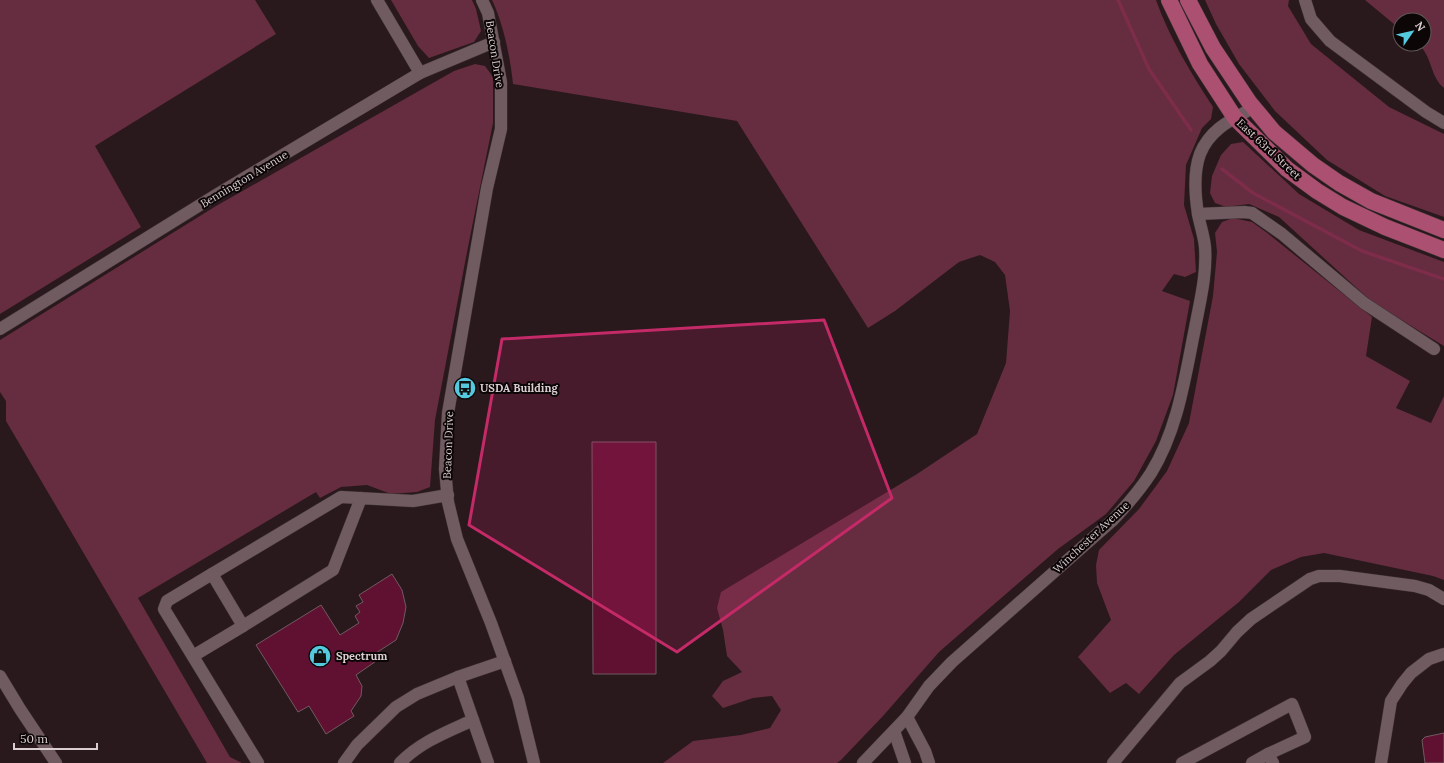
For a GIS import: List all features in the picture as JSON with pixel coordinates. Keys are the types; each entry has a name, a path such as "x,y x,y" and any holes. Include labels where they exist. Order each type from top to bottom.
{"main road":[{"name":"East 63rd Street","path":"1169,0 1200,64 1235,118 1287,169 1317,191 1343,207 1385,227 1444,250"},
{"name":"East 63rd Street","path":"1188,0 1212,48 1254,108 1274,132 1313,165 1371,201 1444,230"}],"street":[{"path":"377,0 420,73"},
{"name":"Beacon Drive","path":"482,0 488,13 501,82 501,129 488,188 448,413 445,470 448,495 457,539 491,623 518,698 534,763"},
{"path":"1305,0 1311,19 1330,41 1426,112 1444,122"},
{"name":"Bennington Avenue","path":"0,329 216,195 420,73 494,42"},
{"name":"Winchester Avenue","path":"863,763 907,717 929,686 952,662 1113,520 1134,497 1152,472 1168,439 1182,394 1205,275 1205,246 1198,214 1195,184 1200,156 1206,141 1216,130 1254,108"},
{"path":"1198,214 1252,213 1282,234 1364,304 1434,349"},
{"path":"258,763 164,609 167,601 341,498 413,501 448,495"},
{"path":"193,656 333,570 361,498"},
{"path":"212,574 243,626"},
{"path":"1113,763 1180,683 1210,661 1251,619 1310,579 1319,576 1340,576 1415,586 1429,590 1444,599"},
{"path":"1381,763 1391,701 1411,673 1429,659 1444,654"},
{"path":"344,763 357,745 396,707 417,694 505,661"},
{"path":"0,676 56,763"},
{"path":"458,678 488,763"},
{"path":"1182,763 1292,704 1305,737 1270,759 1252,763"},
{"path":"907,717 925,751 929,763"},
{"path":"400,763 408,754 428,741 473,720"},
{"path":"894,731 905,763"}],"highlighted area":[{"path":"824,320 892,498 677,652 469,525 502,339"}],"shaded area":[{"path":"0,0 255,0 276,34 95,146 141,227 0,314"},
{"path":"391,0 472,0 476,9 481,31 474,42 429,58 418,46"},
{"path":"492,0 1156,0 1174,42 1213,107 1211,119 1202,128 1186,165 1184,205 1194,239 1196,272 1185,277 1174,274 1162,291 1190,301 1173,395 1156,441 1134,481 1106,514 1058,549 939,652 883,716 837,763 663,763 693,741 741,735 770,728 781,710 772,696 753,698 723,708 712,696 723,681 742,672 727,656 723,630 717,608 721,592 917,474 977,434 1006,363 1010,311 1005,275 995,262 980,255 959,262 895,311 868,328 737,121 513,84 506,41"},
{"path":"1205,0 1289,0 1288,6 1311,44 1389,107 1444,134 1444,217 1385,196 1327,160 1275,111 1239,64 1216,24"},
{"path":"1365,0 1444,0 1444,88 1436,78 1425,52 1432,52 1432,12 1392,12 1392,22"},
{"path":"475,64 485,66 493,77 493,123 435,420 430,487 417,492 391,494 367,485 341,487 320,498 316,492 138,598 230,757 242,763 207,763 6,421 6,401 0,392 0,340 216,206 454,71"},
{"path":"1243,142 1299,194 1359,230 1444,262 1444,346 1372,302 1279,217 1249,204 1226,207 1215,203 1210,193 1212,176 1221,155 1231,144"},
{"path":"1233,218 1252,222 1372,317 1366,356 1410,381 1396,408 1431,423 1444,396 1444,580 1433,576 1324,553 1301,557 1271,570 1239,602 1174,655 1139,694 1126,683 1110,693 1078,657 1111,620 1097,583 1096,565 1099,550 1139,509 1167,471 1189,423 1213,296 1217,252 1215,233 1222,222"}],"building":[{"path":"592,442 656,442 656,674 593,674"},
{"name":"Spectrum","path":"392,574 402,590 406,607 403,623 396,640 376,653 379,659 356,675 362,686 361,696 351,711 354,716 326,734 309,706 298,712 256,645 321,605 340,635 359,623 355,616 360,612 356,606 363,602 359,595"},
{"path":"1444,733 1444,763 1425,763 1422,740 1425,737"}],"waterway":[{"path":"1118,0 1149,69 1191,130"},
{"path":"1222,169 1253,193 1362,251 1444,279"}],"place":[{"name":"USDA Building","path":"465,388"},
{"name":"Spectrum","path":"320,656"}]}
